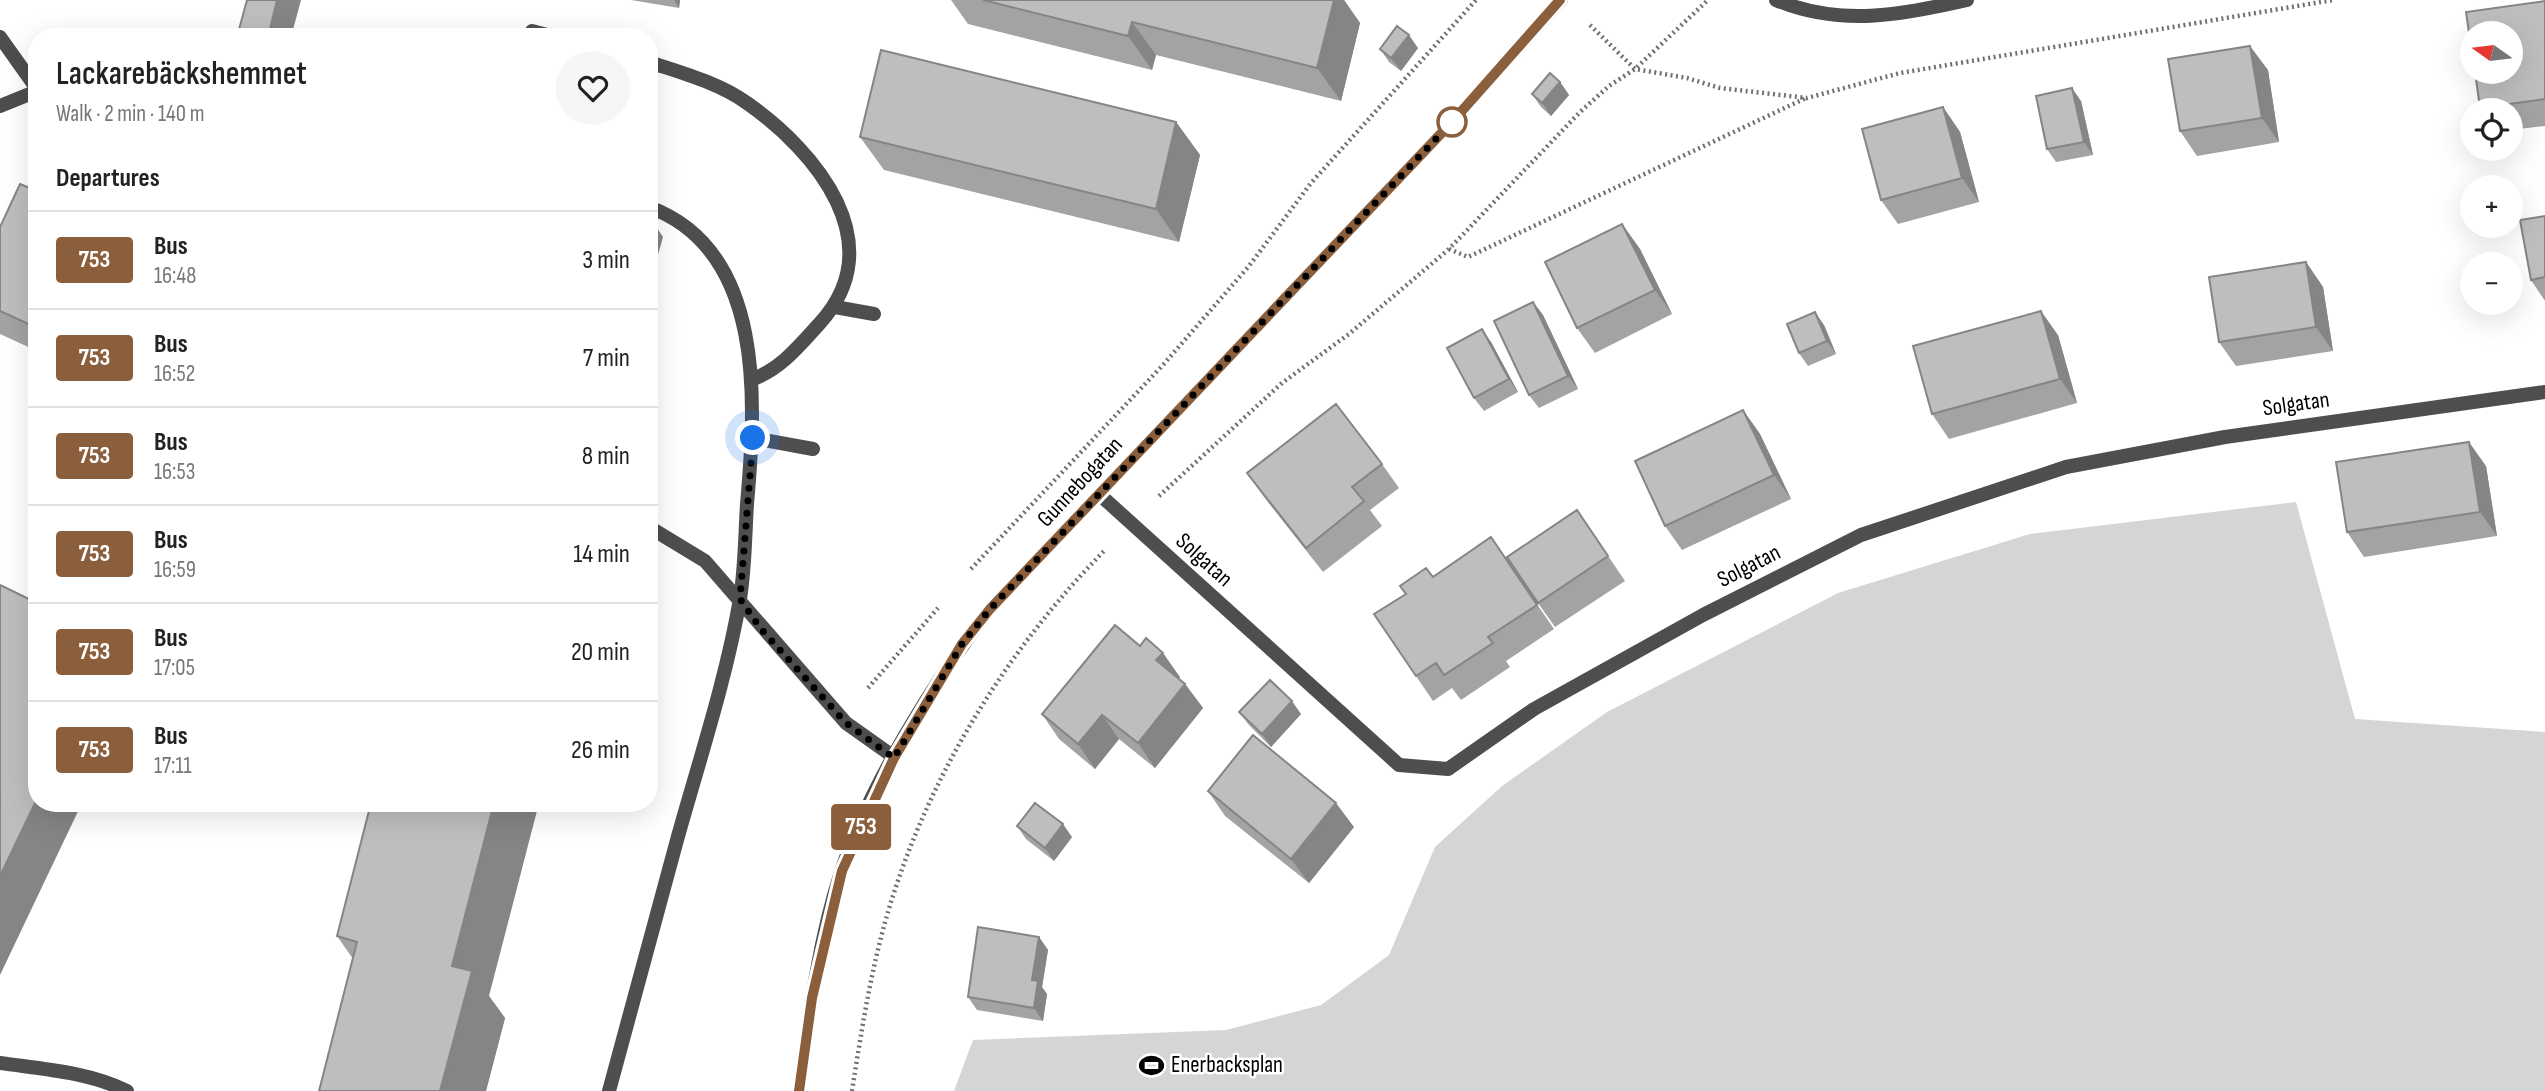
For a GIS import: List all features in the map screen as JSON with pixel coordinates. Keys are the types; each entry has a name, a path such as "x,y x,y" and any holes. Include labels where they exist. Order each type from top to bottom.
{"street":[{"name":"Gunnebogatan","path":"799,1091 812,998 842,871 894,758 969,635 990,609 1452,122 1560,0"},
{"path":"1776,0 1795,8 1862,18 1904,14 1967,0"},
{"path":"0,37 28,77"},
{"path":"658,65 690,75 745,102 781,130 813,164 836,198 850,233 847,275 835,307 788,359 769,374 751,380"},
{"path":"0,106 28,94"},
{"path":"609,1091 740,599 753,438 751,380 743,318 723,274 699,234 658,210"},
{"path":"835,307 874,314"},
{"name":"Solgatan","path":"1099,494 1130,525 1399,765 1448,769 1534,709 1703,615 1861,534 2066,467 2225,437 2545,392"},
{"path":"753,438 774,439 813,449"},
{"path":"658,532 705,561 740,599 761,629 840,716 894,758"},
{"path":"0,1063 67,1073 111,1083 127,1091"}],"path":[{"path":"962,579 987,549 1163,365 1248,266 1311,183 1476,0"},
{"path":"852,1091 865,1010 886,919 921,820 959,746 1018,651 1084,571 1130,525 1282,383 1349,334 1449,249 1580,112 1609,86 1635,69 1708,0"},
{"path":"1449,249 1468,257 1807,98 1900,73 2333,0"},
{"path":"1582,17 1635,69 1687,78 1720,88 1807,98"},
{"path":"840,716 895,661 945,600"}],"shaded area":[{"path":"2296,502 2355,719 2545,732 2545,1091 954,1091 973,1040 1226,1030 1321,1005 1389,955 1435,847 1502,786 1607,712 1838,593 2030,534"}],"building":[{"path":"247,0 277,0 270,28 239,28"},
{"path":"983,0 1334,0 1317,68 1132,22 1128,36"},
{"path":"2545,1 2545,99 2523,102 2523,98 2479,98 2477,84 2524,84 2524,21 2467,21 2466,12"},
{"path":"1397,26 1409,35 1391,58 1380,49"},
{"path":"2250,46 2262,118 2180,131 2168,59"},
{"path":"881,50 1176,122 1156,209 860,137"},
{"path":"1550,73 1560,82 1542,103 1532,94"},
{"path":"2072,88 2084,142 2047,149 2036,96"},
{"path":"1943,107 1962,178 1881,200 1862,129"},
{"path":"20,184 28,187 28,324 0,311 0,227"},
{"path":"2545,216 2545,277 2531,280 2523,236 2523,220"},
{"path":"1622,224 1655,290 1577,328 1545,262"},
{"path":"2306,262 2316,327 2219,342 2209,277"},
{"path":"1533,302 1568,376 1529,395 1494,321"},
{"path":"2041,311 2060,379 1932,414 1913,346"},
{"path":"1815,312 1827,341 1799,353 1787,324"},
{"path":"1482,329 1509,379 1474,398 1447,348"},
{"path":"1336,404 1382,464 1352,487 1364,501 1306,548 1247,473"},
{"path":"1743,410 1774,475 1665,526 1635,461"},
{"path":"2469,442 2480,512 2347,532 2336,462"},
{"path":"1577,510 1608,556 1538,603 1507,557"},
{"path":"1491,537 1537,605 1488,637 1493,643 1444,675 1436,663 1416,676 1374,614 1406,594 1400,586 1426,568 1433,577"},
{"path":"0,585 28,599 28,812 31,812 0,876"},
{"path":"1115,625 1140,646 1146,638 1163,653 1156,660 1185,684 1138,743 1102,715 1078,744 1042,714"},
{"path":"1270,680 1292,701 1262,734 1239,712"},
{"path":"1253,735 1336,803 1291,859 1208,791"},
{"path":"1035,803 1063,824 1045,848 1017,826"},
{"path":"369,812 492,812 452,966 472,971 440,1091 319,1091 357,942 337,936"},
{"path":"978,927 1039,937 1032,980 1038,981 1034,1008 968,997"}],"bus line":[{"name":"753","path":"799,1091 812,998 825,933 842,871 894,758 962,644 990,609 1452,122 1560,0"}],"place":[{"name":"Enerbacksplan","path":"1151,1065"}],"route":[{"path":"753,438 740,599 761,629 846,723 894,758 962,644 990,609 1452,122"}]}
